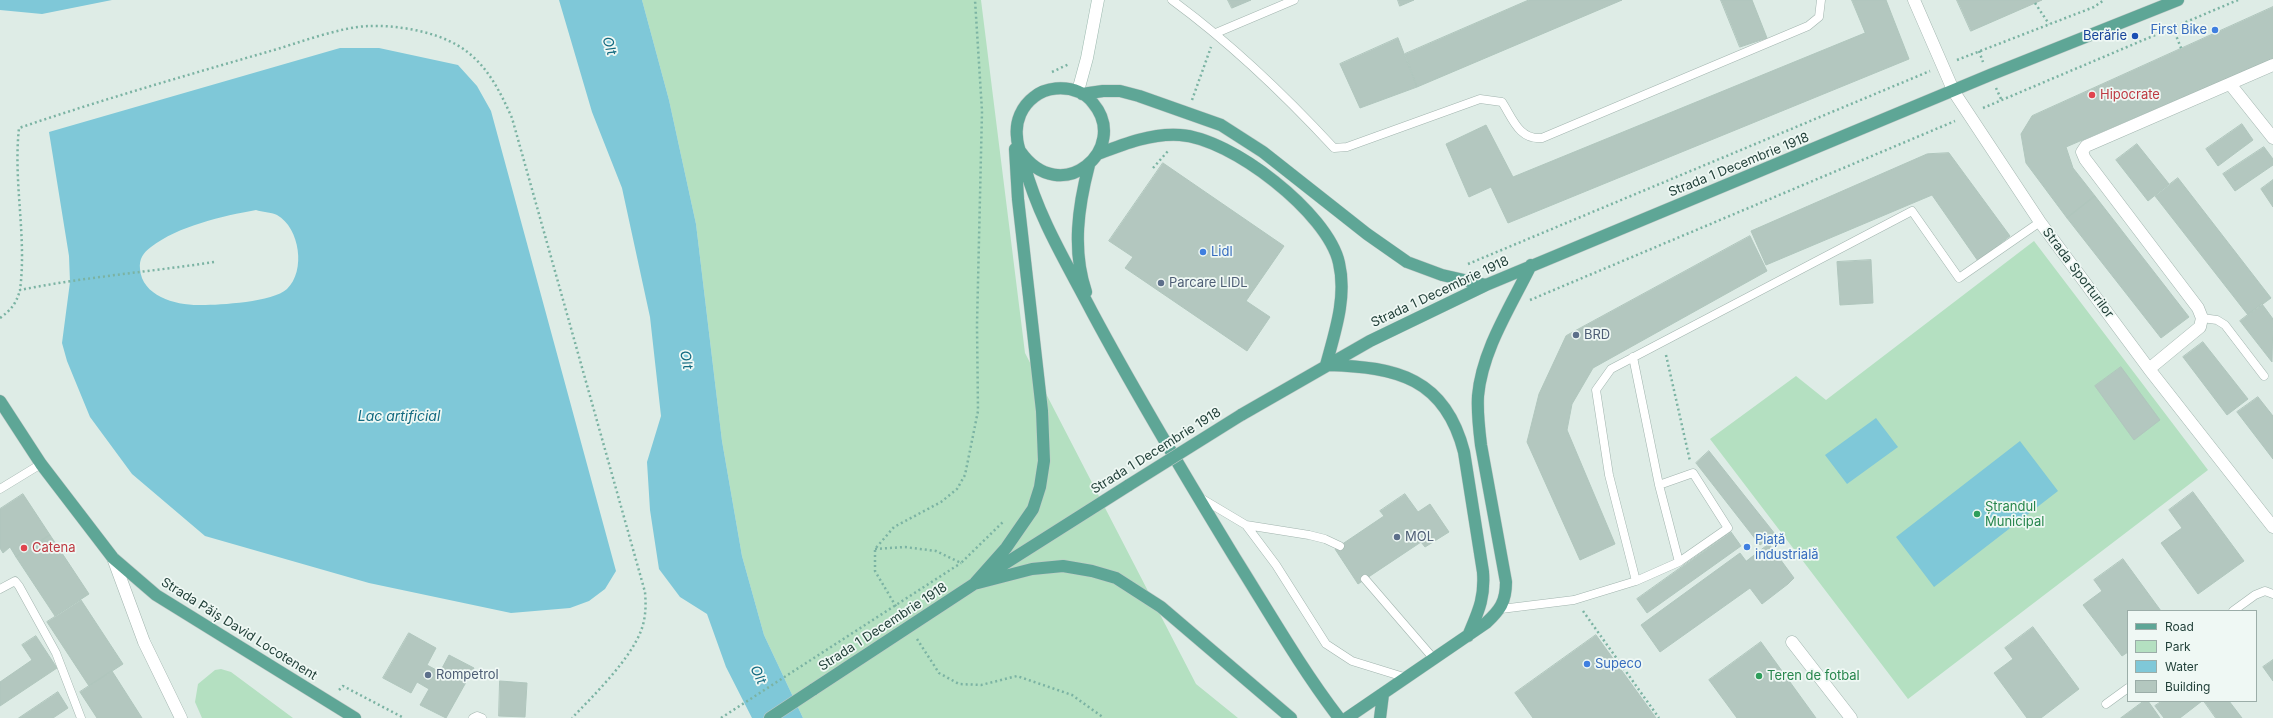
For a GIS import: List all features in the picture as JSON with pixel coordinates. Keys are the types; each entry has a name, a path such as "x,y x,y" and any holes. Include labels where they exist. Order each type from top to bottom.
{"main road":[{"name":"Strada 1 Decembrie 1918","path":"770,718 974,584 1241,415 1326,365 1411,320 1531,265 1954,92 1990,75 2178,0"},
{"path":"974,584 1006,548 1033,509 1040,487 1044,461 1044,437 1036,349 1018,199 1015,155 1017,125 1021,112 1028,101 1039,93 1052,89 1065,88 1080,93 1093,102 1100,114 1104,127 1103,141 1098,154 1089,165 1078,172 1065,175 1051,175 1038,170 1028,162 1020,151"},
{"path":"1080,93 1120,91 1188,112 1221,125 1244,138 1389,250 1407,262 1442,275 1486,285"},
{"path":"1098,154 1147,138 1166,135 1193,137 1207,140 1230,151 1278,184 1300,203 1324,232 1332,245 1341,274 1342,291 1339,311 1326,365 1368,367 1399,374 1416,382 1436,395 1449,412 1459,434 1464,452 1483,572 1484,590 1481,605 1468,636"},
{"path":"1016,138 1032,193 1042,218 1140,401 1303,669 1339,718"},
{"path":"1089,165 1080,198 1077,230 1083,283 1092,312"},
{"path":"1347,718 1468,636 1501,609 1506,596 1506,582 1481,445 1478,423 1478,396 1489,350 1531,265"},
{"name":"Strada Păiș David Locotenent","path":"0,401 41,464 113,558 156,595 355,718"},
{"path":"974,584 1032,569 1063,566 1092,571 1116,578 1161,607 1291,718"},
{"path":"1380,718 1383,694"}],"street":[{"path":"1080,93 1098,0"},
{"name":"Strada Sporturilor","path":"1914,0 1954,92 2040,222 2149,369 2273,527"},
{"path":"2149,369 2200,328 2202,318 2198,308 2085,159 2082,152 2086,146 2273,65"},
{"path":"2230,84 2273,138"},
{"name":"Strada Păiș David Locotenent","path":"113,558 144,642 181,718"},
{"path":"1792,642 1850,718"}],"lane":[{"path":"1172,0 1216,33 1292,103 1334,148 1347,147 1480,99 1502,102 1522,134 1531,139 1542,138 1808,26 1819,17 1821,0"},
{"path":"1216,33 1294,0"},
{"path":"1636,581 1609,475 1596,390 1610,369 1912,211 1959,278 2040,222"},
{"path":"2202,318 2217,320 2225,326 2264,376"},
{"path":"1633,357 1659,485 1679,562"},
{"path":"0,490 41,464"},
{"path":"1501,609 1574,600 1636,581 1679,562 1728,528 1693,473 1659,485"},
{"path":"1198,496 1246,525 1276,565 1326,644 1352,661 1407,678"},
{"path":"1246,525 1309,535 1325,539 1340,546"},
{"path":"1365,579 1434,659"},
{"path":"0,589 15,581 19,586 56,652 82,718"},
{"path":"2234,610 2260,593 2265,591 2273,594"},
{"path":"2106,704 2127,689"},
{"path":"473,718 477,716 482,718"}],"path":[{"path":"902,616 875,571 875,549 894,527 942,502 957,489 965,475 978,411 977,325 982,111 975,0"},
{"path":"1442,275 1942,65 2094,7 2104,0"},
{"path":"1510,309 2238,0"},
{"path":"2035,3 2049,24"},
{"path":"0,318 10,311 16,303 20,290 20,212 17,146 19,128 196,71 320,36 367,26 394,26 413,30 455,44 472,54 489,74 512,118 645,592 646,608 642,629 632,648 602,686 572,718"},
{"path":"2173,28 2181,48"},
{"path":"1188,112 1216,33"},
{"path":"20,290 67,281 142,273 214,262"},
{"path":"1663,341 1693,473"},
{"path":"721,718 961,563 936,551 905,547 875,549"},
{"path":"1574,600 1659,718"},
{"path":"914,635 939,673 959,684 981,685 1016,676 1072,695 1104,718"}],"green space":[{"path":"642,0 981,0 1025,353 1196,684 1238,718 803,718 764,635 742,556 722,441 696,224 669,100"},
{"path":"2034,241 2208,470 1908,699 1710,439 1796,376 1826,400"},
{"path":"221,669 231,672 293,718 202,718 195,702 198,684 215,670"}],"water":[{"path":"0,0 112,0 42,14 0,10"},
{"name":"Olt","path":"559,0 642,0 669,100 696,224 722,441 742,556 764,635 803,718 752,718 726,667 707,614 680,597 659,569 650,510 647,462 661,416 650,317 622,188 592,112"},
{"name":"Lac artificial","path":"340,48 379,48 458,65 477,86 491,111 616,571 605,589 589,601 570,608 511,613 369,583 205,536 132,474 90,417 67,361 62,343 70,282 69,256 49,132","holes":["256,210 277,215 285,221 295,239 298,250 297,272 287,289 270,297 259,300 210,305 193,305 182,304 163,298 147,287 142,279 140,262 144,254 151,247 174,233 201,223 229,215"]},
{"path":"1876,418 1898,447 1847,484 1825,455"},
{"name":"Ștrandul Municipal","path":"2020,441 2058,491 1934,587 1896,537"}],"building":[{"path":"1228,0 1251,0 1232,8"},
{"path":"1398,0 1414,0 1400,6"},
{"path":"1529,0 1622,0 1417,87 1405,54"},
{"path":"1721,0 1752,0 1767,38 1740,47"},
{"path":"1852,0 1886,0 1909,59 1508,223 1491,187 1469,197 1446,144 1486,125 1513,177 1865,33"},
{"path":"1957,0 2042,0 1971,31"},
{"path":"2273,7 2273,58 2066,147 2073,168 2095,196 2067,218 2026,163 2021,134 2032,116"},
{"path":"1398,38 1417,87 1360,108 1340,64"},
{"path":"2242,124 2253,140 2218,166 2206,149"},
{"path":"2137,144 2169,184 2148,201 2116,160"},
{"path":"2264,147 2273,159 2273,165 2235,191 2223,174"},
{"path":"1949,153 2010,236 1978,261 1932,195 1766,265 1751,231 1927,154"},
{"name":"Lidl","path":"1163,163 1284,246 1246,301 1270,317 1247,351 1125,268 1133,257 1109,241"},
{"path":"2178,178 2271,298 2248,315 2155,196"},
{"path":"2273,180 2273,207 2261,189"},
{"path":"2095,196 2189,317 2161,338 2067,218"},
{"path":"1750,236 1767,271 1593,368 1572,404 1567,430 1615,544 1580,560 1527,442 1539,394 1566,336"},
{"path":"1871,260 1873,303 1840,305 1837,262"},
{"path":"2262,304 2273,319 2272,362 2240,321"},
{"path":"2203,342 2248,399 2227,415 2183,357"},
{"path":"2121,367 2160,420 2134,440 2095,386"},
{"path":"2258,397 2273,416 2273,459 2237,412"},
{"path":"1709,451 1775,534 1760,545 1696,463"},
{"path":"2193,492 2244,561 2198,594 2161,543 2182,528 2169,510"},
{"path":"23,494 50,535 16,557 10,547 3,553 0,548 0,509"},
{"name":"MOL","path":"1405,494 1418,512 1430,504 1449,532 1425,547 1421,542 1358,584 1335,549 1384,516 1380,511"},
{"path":"1731,532 1741,546 1647,613 1637,599"},
{"path":"50,535 89,594 55,616 16,557"},
{"path":"1769,544 1794,578 1788,584 1762,604 1750,588 1660,652 1641,625 1740,553 1746,561"},
{"path":"2123,559 2160,610 2127,610 2127,653 2122,656 2083,605 2102,591 2094,580"},
{"path":"81,600 123,664 89,686 47,622"},
{"path":"2033,627 2079,689 2041,718 2027,718 1994,673 2013,659 2005,648"},
{"name":"Rompetrol","path":"409,633 436,648 427,665 440,672 449,655 474,668 446,718 420,705 429,689 417,682 411,693 383,678"},
{"name":"Supeco","path":"1596,635 1656,718 1533,718 1515,693"},
{"path":"36,636 57,668 0,706 0,682 32,660 22,645"},
{"name":"Teren de fotbal","path":"1761,642 1816,718 1737,718 1709,680"},
{"path":"2273,660 2273,681 2263,667"},
{"path":"112,671 142,718 97,718 80,692"},
{"path":"500,681 527,683 525,717 499,716"},
{"path":"58,692 68,708 53,718 19,718"},
{"path":"2143,702 2149,702 2160,718 2121,718"},
{"path":"2161,702 2201,702 2180,718 2164,718 2155,706"},
{"path":"2205,702 2230,702 2242,718 2216,718"}],"place":[{"name":"First Bike","path":"2215,30"},
{"name":"Berărie","path":"2135,36"},
{"name":"Hipocrate","path":"2092,95"},
{"name":"Lidl","path":"1203,252"},
{"name":"Parcare LIDL","path":"1161,283"},
{"name":"BRD","path":"1576,335"},
{"name":"Ștrandul Municipal","path":"1977,514"},
{"name":"MOL","path":"1397,537"},
{"name":"Piață industrială","path":"1747,547"},
{"name":"Catena","path":"24,548"},
{"name":"Supeco","path":"1587,664"},
{"name":"Rompetrol","path":"428,675"},
{"name":"Teren de fotbal","path":"1759,676"}]}
